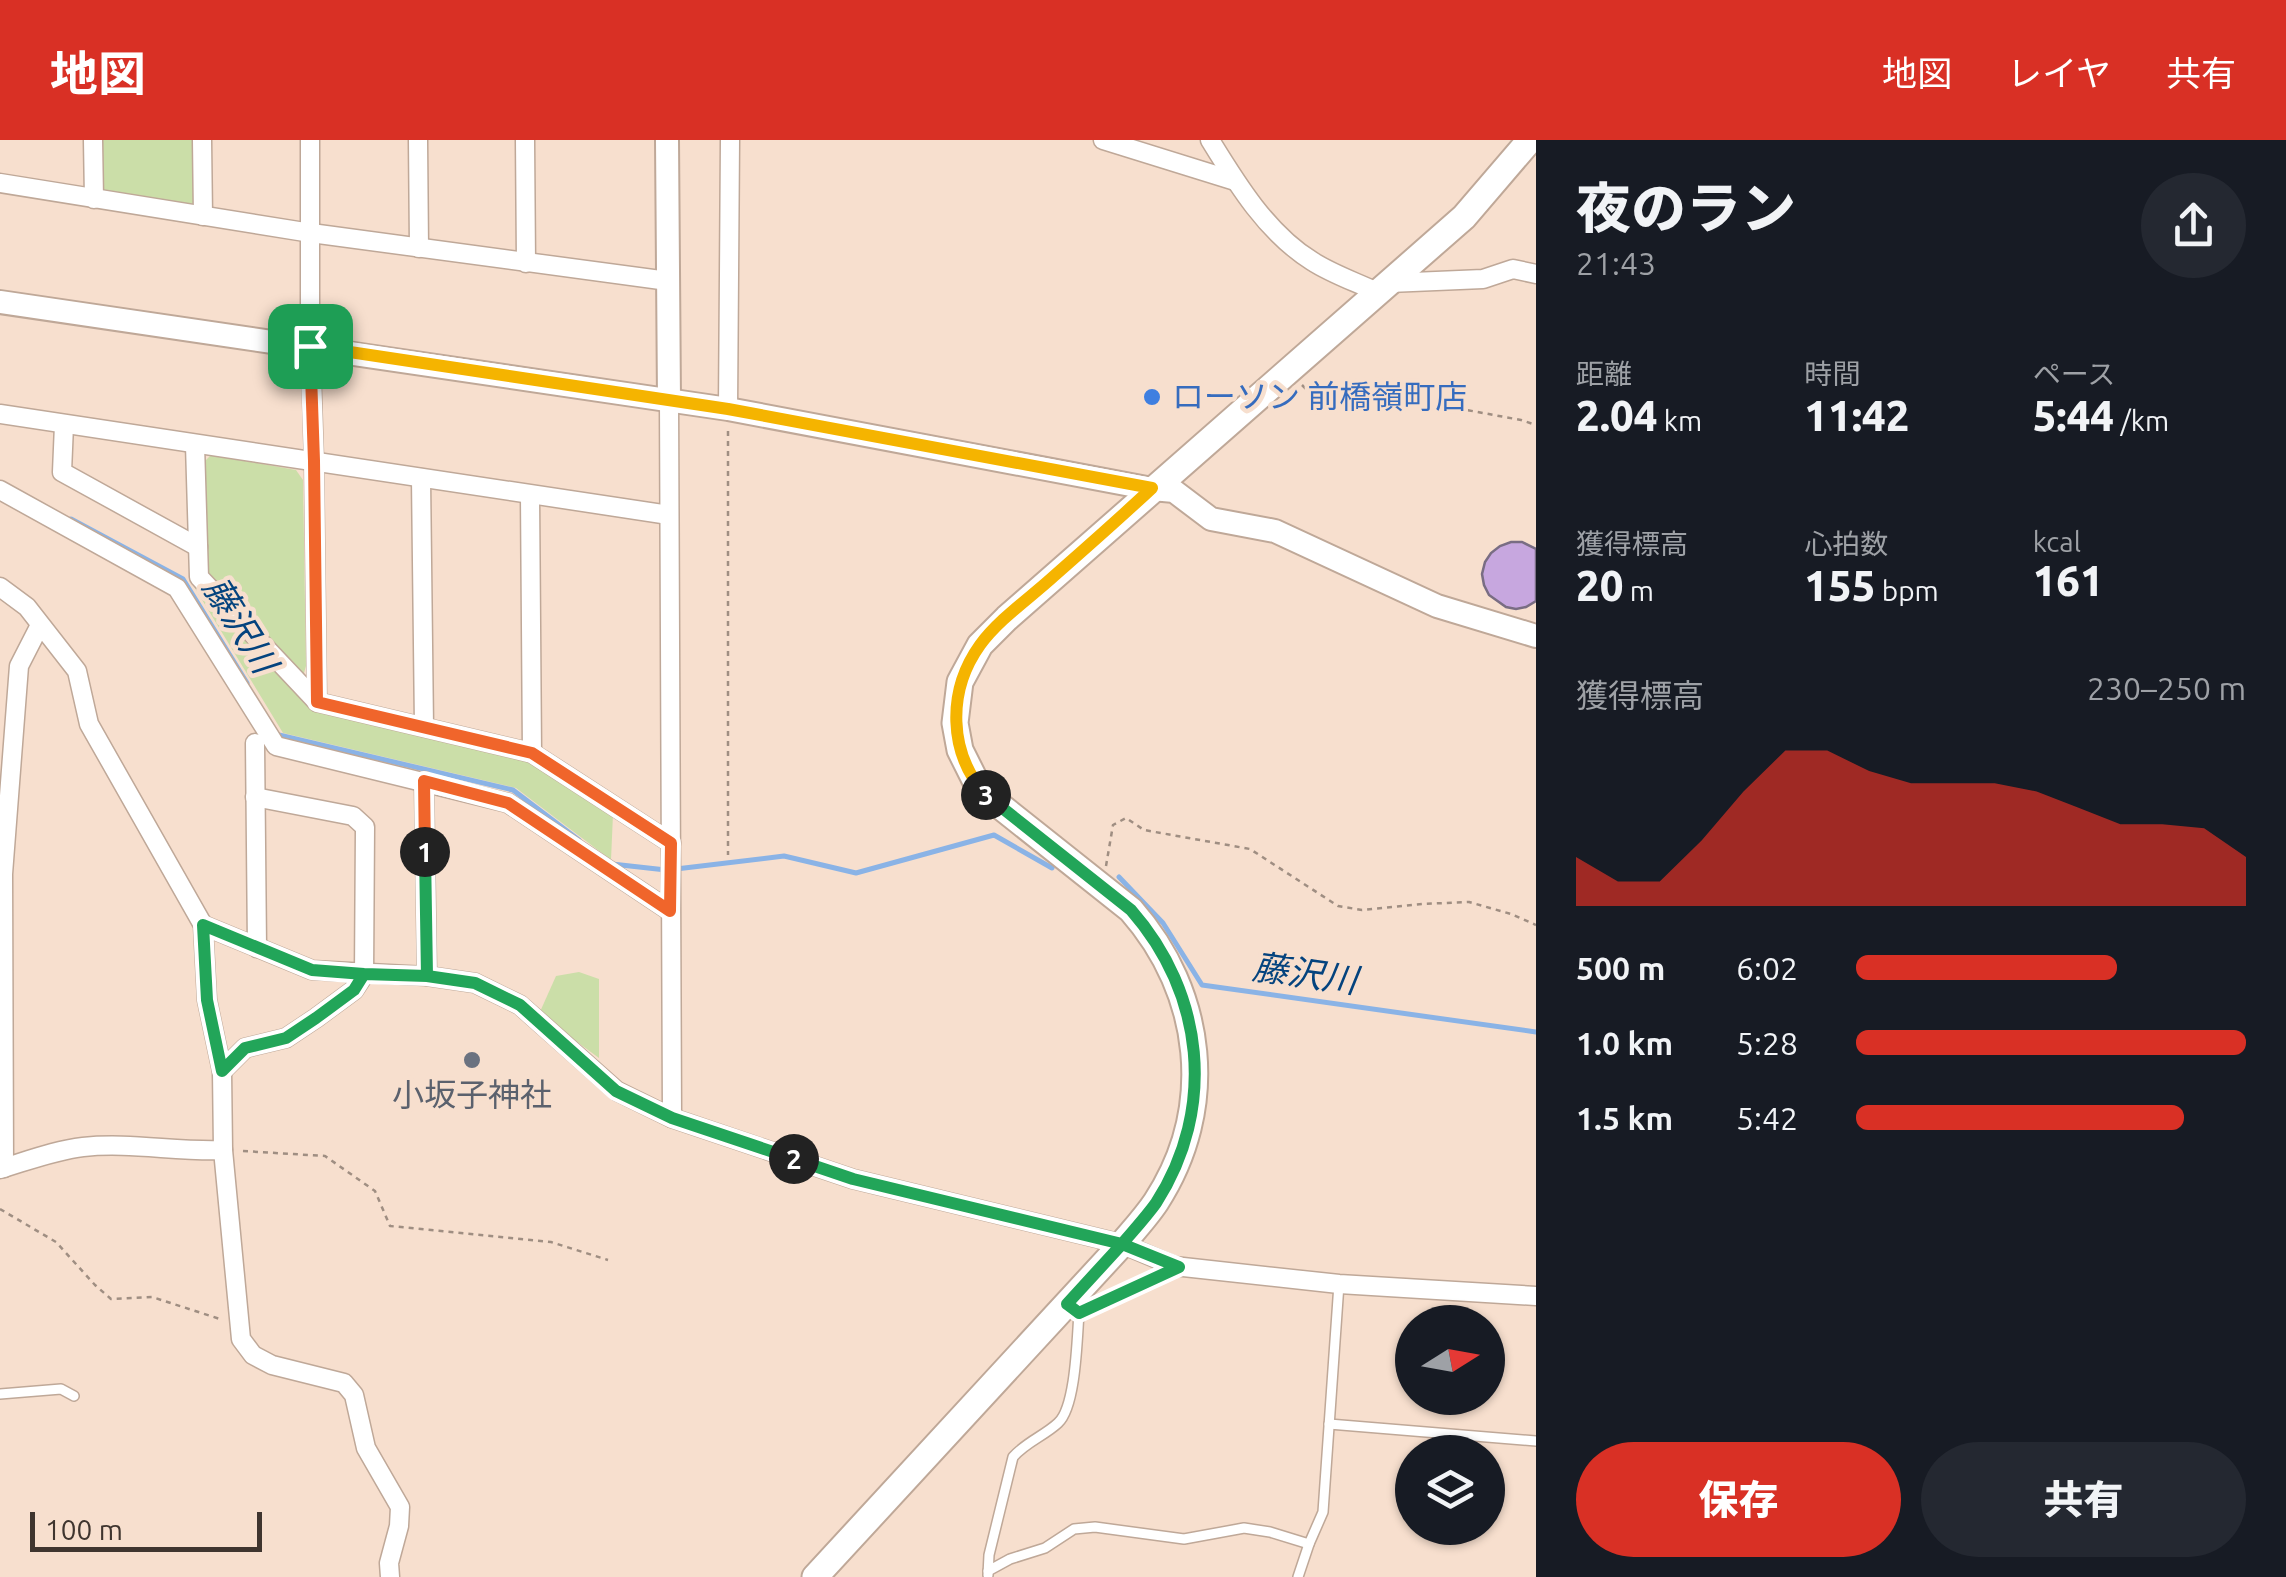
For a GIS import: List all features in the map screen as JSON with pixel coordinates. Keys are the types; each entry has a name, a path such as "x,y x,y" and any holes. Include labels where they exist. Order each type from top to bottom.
{"main road":[{"path":"816,1577 1073,1308 1155,1204 1183,1147 1194,1104 1194,1054 1186,1006 1168,962 1139,919 977,784 960,750 956,723 960,682 980,645 1007,618 1464,217 1530,140"}],"street":[{"path":"93,140 94,198"},
{"path":"202,140 203,216"},
{"path":"310,140 317,702"},
{"path":"418,140 419,248"},
{"path":"525,140 526,264"},
{"path":"666,140 672,1118"},
{"path":"728,409 730,140"},
{"path":"1103,140 1235,181"},
{"path":"1210,140 1235,181 1287,242 1313,262 1383,287 1483,280 1513,269 1536,274"},
{"path":"0,184 526,264 668,281"},
{"path":"0,302 728,409 1174,490 1211,519 1275,532 1438,606 1536,636"},
{"path":"0,414 669,516"},
{"path":"64,424 62,472 198,547"},
{"path":"195,445 199,577 317,702 532,753 671,843"},
{"path":"422,478 424,727"},
{"path":"0,490 176,588 276,746 508,803 670,911"},
{"path":"530,495 532,753"},
{"path":"0,587 26,607 77,671 89,724 203,925 207,1000 222,1071 223,1150 242,1339 253,1355 272,1365 344,1382 354,1395 366,1448 400,1508 388,1563 390,1577"},
{"path":"40,625 20,666 3,874 2,1168 80,1147 223,1150"},
{"path":"254,743 257,948"},
{"path":"424,781 427,976"},
{"path":"222,1071 245,1048 286,1038 316,1018 354,990 364,974 364,827 353,816 255,797"},
{"path":"203,925 312,970 427,976 475,983 520,1005 616,1091 672,1118 853,1179 1122,1244 1179,1267 1339,1284 1536,1296"}],"lane":[{"path":"988,1574 988,1555 1013,1458 1023,1446 1061,1422 1070,1404 1073,1308 1179,1267"},
{"path":"1298,1577 1324,1512 1339,1284"},
{"path":"0,1394 61,1390 74,1396"},
{"path":"1330,1424 1536,1441"},
{"path":"988,1574 1010,1558 1045,1548 1074,1528 1096,1527 1184,1540 1244,1528 1308,1544"}],"path":[{"path":"1287,370 1307,390 1357,400 1407,399 1536,425"},
{"path":"728,409 728,855"},
{"path":"1102,886 1114,825 1126,818 1144,830 1250,849 1338,906 1362,910 1469,902 1536,925"},
{"path":"223,1150 325,1156 375,1191 390,1226 551,1242 608,1260"},
{"path":"0,1209 56,1242 94,1285 112,1299 152,1298 240,1327"}],"green space":[{"path":"100,140 195,140 196,201 192,206 106,195 100,190"},
{"path":"211,455 296,470 303,480 304,673 298,672 204,575 204,462"},
{"path":"195,582 314,708 528,760 613,814 611,860 516,788 283,733 193,585"},
{"path":"579,972 599,979 599,1058 539,1014 556,976"}],"building":[{"path":"1511,542 1536,549 1536,601 1516,609 1489,595 1482,574 1491,553"}],"waterway":[{"name":"藤沢川","path":"71,519 183,579 247,683"},
{"name":"藤沢川","path":"279,735 513,790 579,840"},
{"name":"藤沢川","path":"676,869 784,856 856,873 994,835 1052,868"},
{"name":"藤沢川","path":"612,864 666,870"},
{"name":"藤沢川","path":"1119,877 1163,923 1202,985 1536,1032"}],"place":[{"name":"ローソン 前橋嶺町店","path":"1152,397"},
{"name":"小坂子神社","path":"472,1060"}],"route":[{"path":"310,346 317,702 532,753 671,843 670,911 508,803 424,781 427,976 364,974 354,990 316,1018 286,1038 245,1048 222,1071 207,1000 203,925 312,970 427,976 475,983 520,1005 616,1091 672,1118 853,1179 1122,1244 1067,1304 1079,1313 1179,1267 1122,1244 1155,1204 1172,1174 1194,1104 1192,1033 1177,982 1147,928 1131,910 1012,817 977,784 960,750 956,723 960,682 980,645 1152,488 728,409 310,346"}]}
